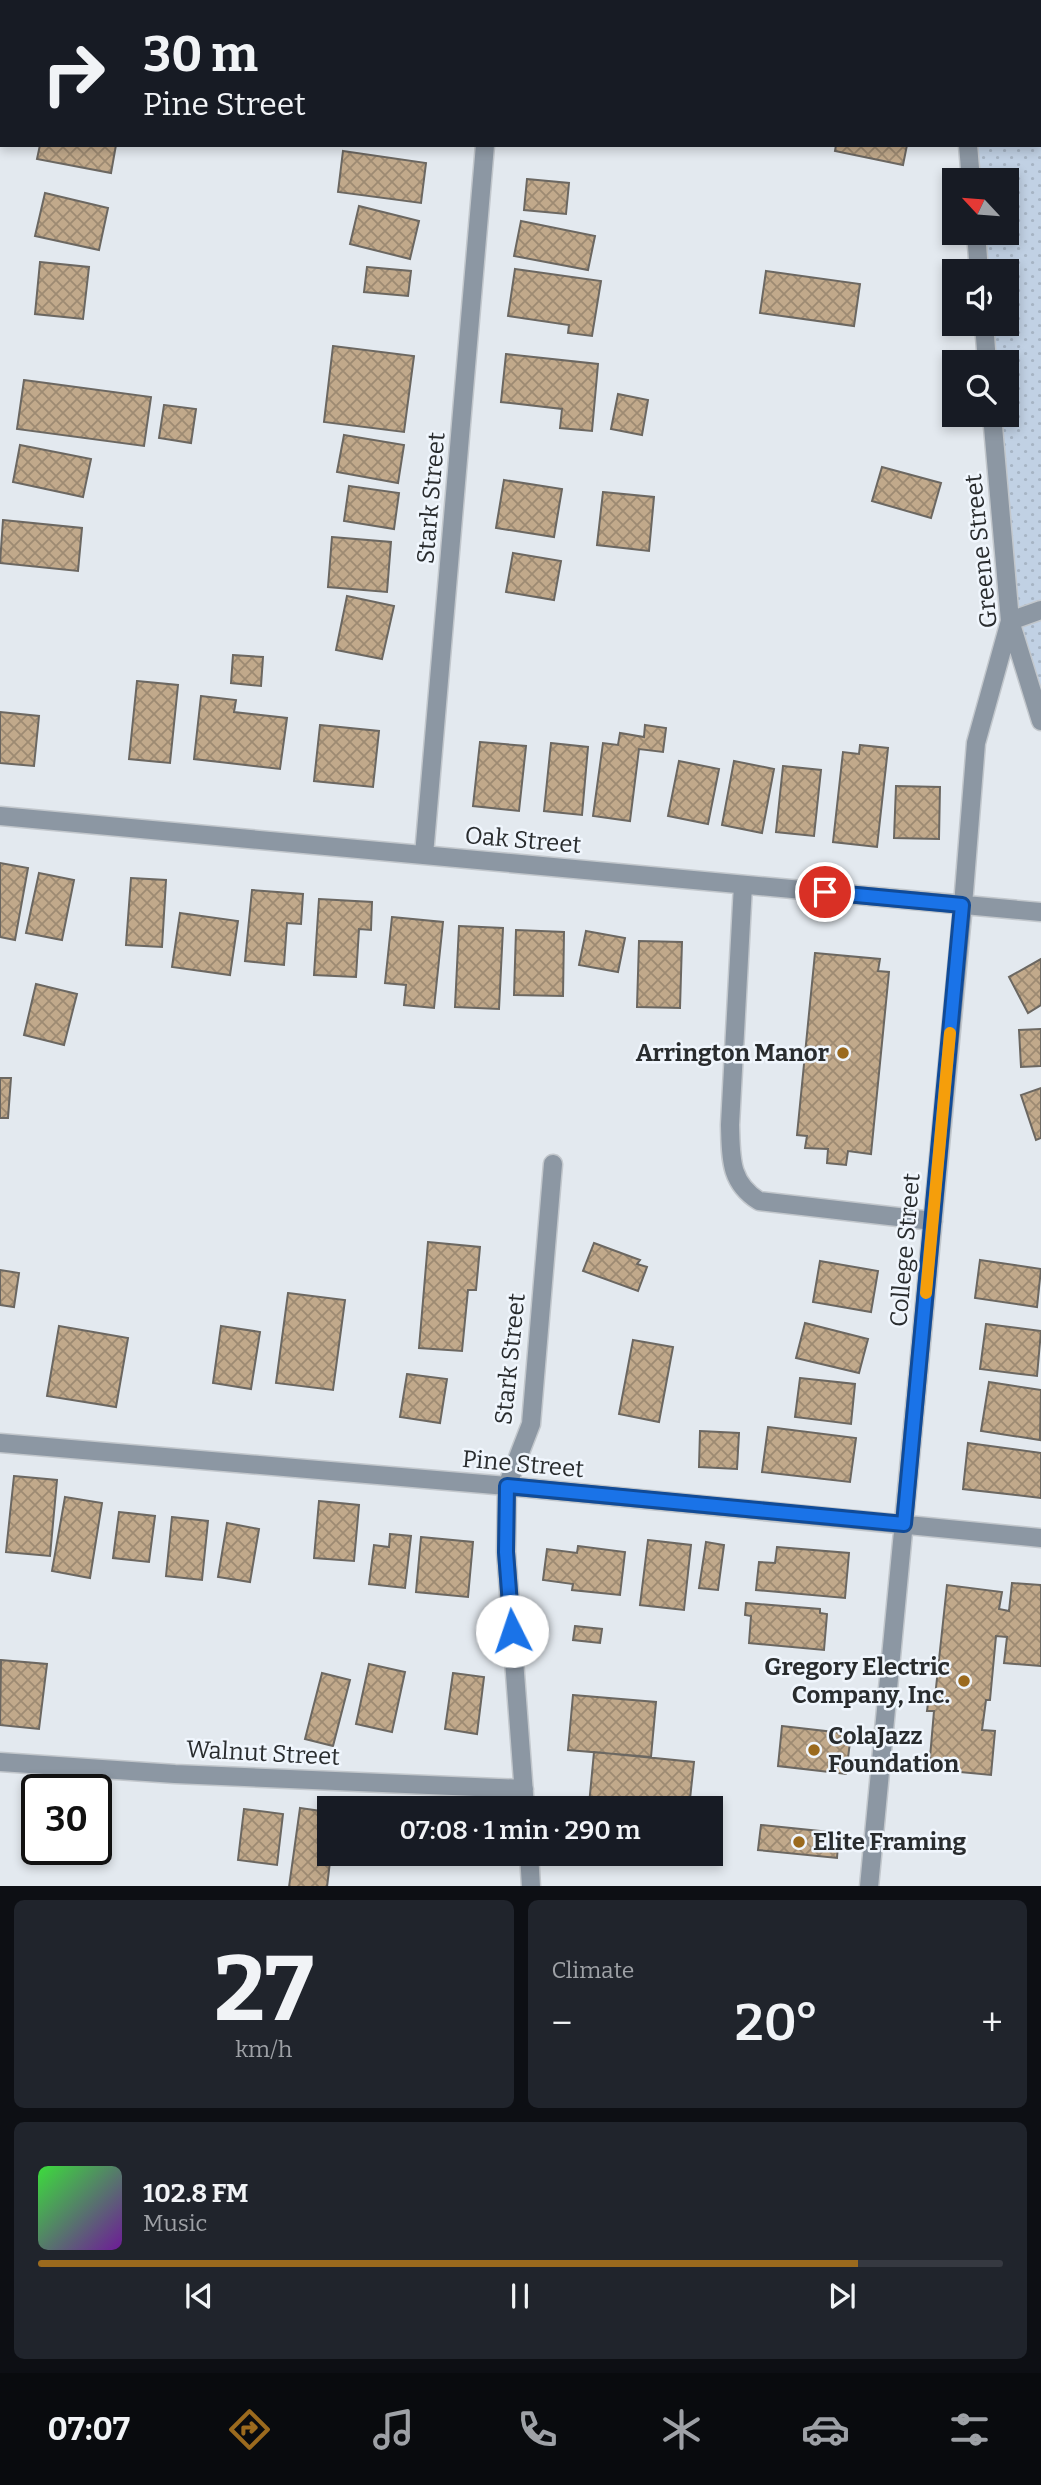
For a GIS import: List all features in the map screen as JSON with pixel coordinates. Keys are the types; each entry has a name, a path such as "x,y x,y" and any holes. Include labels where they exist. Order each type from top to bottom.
{"street":[{"name":"Stark Street","path":"425,855 485,147"},
{"path":"968,147 970,168"},
{"name":"Greene Street","path":"993,427 1010,621 1041,721"},
{"path":"1010,621 1041,610"},
{"name":"College Street","path":"869,1886 976,743 1010,621"},
{"name":"Oak Street","path":"0,816 1041,912"},
{"path":"743,885 730,1125 732,1160 738,1182 747,1194 759,1201 933,1221"},
{"name":"Stark Street","path":"524,1796 506,1552 507,1486 531,1424 553,1164"},
{"name":"Pine Street","path":"0,1443 507,1486 1041,1538"},
{"name":"Walnut Street","path":"0,1762 174,1774 524,1789"},
{"path":"530,1866 531,1886"}],"shaded area":[{"path":"968,147 1041,147 1041,721 1010,621 993,427 1019,427 1019,350 986,350 985,336 1019,336 1019,259 978,259 977,245 1019,245 1019,168 970,168"}],"building":[{"path":"40,147 116,147 111,173 37,159"},
{"path":"836,147 907,147 903,165 835,151"},
{"path":"343,151 426,163 421,203 338,192"},
{"path":"527,179 569,183 566,214 524,210"},
{"path":"45,193 108,208 99,250 35,236"},
{"path":"359,206 419,221 410,259 350,244"},
{"path":"521,221 595,236 588,270 514,256"},
{"path":"40,262 89,267 83,319 35,314"},
{"path":"367,267 411,271 408,296 364,292"},
{"path":"515,269 601,281 592,336 568,333 569,325 508,316"},
{"path":"766,271 860,284 854,326 760,313"},
{"path":"333,346 414,356 404,432 324,422"},
{"path":"506,354 598,364 592,431 560,428 562,409 501,402"},
{"path":"24,380 151,397 144,446 17,429"},
{"path":"618,394 648,400 642,435 611,429"},
{"path":"164,405 196,409 191,443 159,438"},
{"path":"344,435 404,445 398,483 337,472"},
{"path":"20,445 91,459 83,497 13,482"},
{"path":"882,467 941,483 931,518 872,501"},
{"path":"504,480 562,489 554,537 496,528"},
{"path":"349,486 399,493 394,529 344,521"},
{"path":"603,492 654,497 649,551 597,545"},
{"path":"3,520 82,528 78,571 0,563"},
{"path":"332,537 391,542 387,592 328,587"},
{"path":"513,553 561,561 554,600 506,592"},
{"path":"347,596 394,606 382,659 336,650"},
{"path":"233,655 263,657 261,686 231,683"},
{"path":"137,681 178,685 170,763 129,759"},
{"path":"201,696 236,700 234,712 287,718 280,769 194,759"},
{"path":"0,712 39,716 34,766 0,763"},
{"path":"320,725 379,731 373,787 314,781"},
{"path":"645,725 666,728 663,752 639,749 630,821 593,816 603,743 618,745 620,733 644,737"},
{"path":"480,742 526,746 519,811 473,806"},
{"path":"551,743 588,747 582,815 544,811"},
{"path":"860,745 888,748 877,847 833,842 843,752 859,754"},
{"path":"679,761 719,769 708,824 668,816"},
{"path":"734,761 774,769 762,833 722,825"},
{"path":"783,766 821,770 814,836 776,832"},
{"path":"896,786 940,787 939,839 894,838"},
{"path":"0,863 28,868 15,940 0,937"},
{"path":"39,873 74,880 62,940 26,933"},
{"path":"131,878 166,880 162,947 126,945"},
{"path":"252,890 303,894 301,924 287,923 284,965 245,961"},
{"path":"319,899 372,902 371,930 359,929 356,977 314,975"},
{"path":"180,913 238,921 230,975 172,967"},
{"path":"392,917 443,922 434,1008 404,1005 406,985 385,983"},
{"path":"459,926 503,928 499,1009 455,1007"},
{"path":"516,930 564,932 563,996 514,995"},
{"path":"586,931 625,938 618,972 579,965"},
{"path":"639,941 682,942 680,1008 637,1007"},
{"name":"Arrington Manor","path":"815,953 880,959 878,971 889,972 871,1154 848,1151 846,1165 827,1163 828,1149 805,1148 807,1136 797,1135"},
{"path":"1041,959 1041,1005 1028,1013 1009,977"},
{"path":"36,984 77,994 64,1045 24,1035"},
{"path":"1041,1029 1041,1066 1021,1067 1019,1030"},
{"path":"0,1078 11,1078 8,1118 0,1118"},
{"path":"1041,1088 1041,1138 1036,1140 1021,1095"},
{"path":"428,1242 480,1247 476,1290 468,1290 462,1351 419,1348"},
{"path":"594,1243 640,1260 637,1264 647,1267 638,1291 583,1271"},
{"path":"980,1260 1041,1269 1037,1307 975,1298"},
{"path":"820,1261 878,1271 871,1312 813,1302"},
{"path":"0,1270 19,1273 14,1307 0,1305"},
{"path":"288,1293 345,1300 333,1390 276,1383"},
{"path":"805,1323 868,1339 859,1373 796,1358"},
{"path":"986,1324 1041,1331 1037,1376 980,1369"},
{"path":"59,1326 128,1338 116,1407 47,1396"},
{"path":"221,1326 260,1332 251,1389 213,1383"},
{"path":"633,1340 673,1347 659,1422 619,1414"},
{"path":"407,1374 447,1379 440,1423 400,1417"},
{"path":"800,1378 855,1384 851,1424 795,1417"},
{"path":"989,1382 1041,1390 1040,1440 981,1431"},
{"path":"768,1427 856,1438 850,1482 762,1472"},
{"path":"700,1431 739,1433 737,1469 699,1467"},
{"path":"968,1443 1041,1453 1041,1498 963,1489"},
{"path":"14,1476 57,1480 50,1556 6,1552"},
{"path":"65,1497 102,1503 90,1578 52,1571"},
{"path":"319,1501 359,1505 354,1561 314,1558"},
{"path":"119,1512 155,1516 149,1562 113,1558"},
{"path":"172,1517 208,1521 202,1580 166,1576"},
{"path":"227,1523 259,1529 250,1582 218,1577"},
{"path":"390,1534 411,1536 405,1588 369,1584 374,1545 389,1547"},
{"path":"421,1537 473,1542 468,1597 416,1592"},
{"path":"648,1540 691,1545 684,1610 640,1605"},
{"path":"706,1542 724,1545 718,1590 699,1588"},
{"path":"578,1546 625,1552 620,1595 572,1590 573,1584 543,1580 547,1549 577,1553"},
{"path":"777,1547 849,1553 845,1598 756,1590 759,1562 775,1563"},
{"name":"Gregory Electric Company, Inc.","path":"1012,1583 1041,1585 1041,1666 1004,1663 1007,1637 996,1636 990,1700 986,1700 982,1730 995,1731 991,1775 929,1769 934,1711 927,1711 929,1696 935,1697 947,1585 1002,1592 999,1609 1009,1611"},
{"path":"746,1603 820,1609 820,1613 827,1614 824,1650 749,1643 751,1616 745,1615"},
{"path":"575,1626 602,1629 600,1643 573,1640"},
{"path":"1,1660 47,1664 39,1729 0,1725"},
{"path":"369,1664 405,1672 392,1732 356,1724"},
{"path":"322,1673 350,1680 333,1746 305,1739"},
{"path":"453,1673 484,1677 477,1734 445,1729"},
{"path":"573,1695 656,1702 651,1757 568,1750"},
{"name":"ColaJazz Foundation","path":"782,1726 851,1734 846,1774 778,1766"},
{"path":"594,1752 694,1762 690,1796 590,1796"},
{"path":"300,1808 317,1810 317,1866 329,1866 327,1886 289,1886"},
{"path":"244,1809 283,1814 277,1865 238,1860"},
{"name":"Elite Framing","path":"761,1825 839,1833 837,1858 758,1850"}],"slow traffic":[{"path":"926,1293 950,1033"}],"place":[{"name":"Arrington Manor","path":"843,1053"},
{"name":"Gregory Electric Company, Inc.","path":"964,1681"},
{"name":"ColaJazz Foundation","path":"814,1750"},
{"name":"Elite Framing","path":"799,1842"}],"route":[{"path":"512,1631 506,1552 507,1486 904,1524 962,905 825,892"}]}
